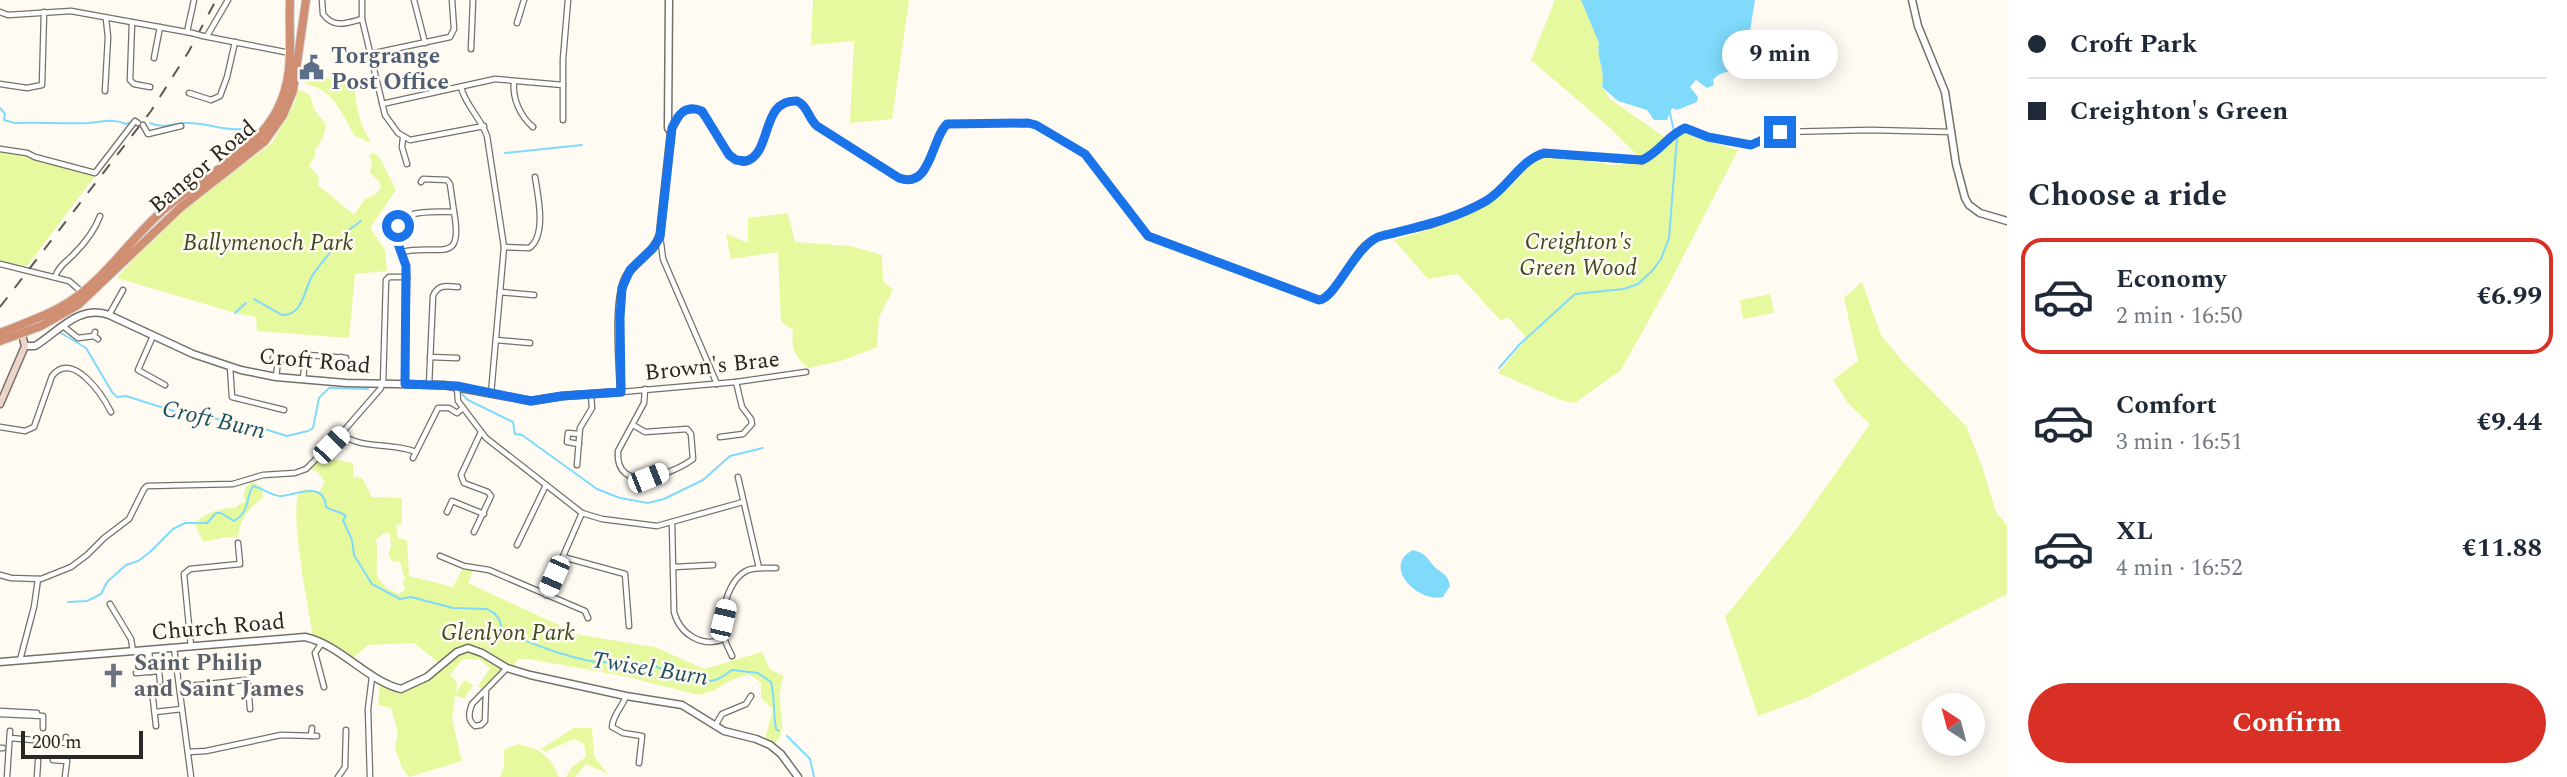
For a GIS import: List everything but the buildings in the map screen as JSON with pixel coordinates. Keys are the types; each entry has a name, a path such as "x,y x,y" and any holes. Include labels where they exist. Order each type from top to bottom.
{"highway":[{"path":"270,128 284,93 291,53 290,0"},
{"name":"Bangor Road","path":"20,329 65,313 181,207 258,148 270,128 283,115 293,92 306,0"},
{"path":"0,333 20,329"},
{"path":"0,341 20,329"}],"main road":[{"path":"0,404 25,346 20,329"}],"street":[{"path":"190,33 194,0"},
{"path":"205,36 228,0"},
{"path":"322,0 323,15 331,23 343,24 362,19"},
{"path":"362,0 362,19 386,118 403,138 410,140 484,126"},
{"path":"414,0 425,43"},
{"path":"370,54 425,43 453,34 452,0"},
{"path":"471,48 473,0"},
{"path":"517,23 524,0"},
{"path":"564,120 563,85 568,0"},
{"path":"669,0 668,128 671,132"},
{"path":"1912,0 1918,26 1941,78 1965,198 1969,205 1980,213 2007,221"},
{"path":"0,12 8,15 71,11 291,53"},
{"path":"0,84 5,87 36,88 43,83 44,12"},
{"path":"105,92 108,37 106,19"},
{"path":"132,22 130,80 134,84 150,87"},
{"path":"154,58 160,27"},
{"path":"189,93 211,100 220,96 235,42"},
{"path":"382,104 495,79 563,85"},
{"path":"514,81 514,97 526,121 533,127"},
{"path":"461,87 464,98 484,126 504,247 491,394"},
{"path":"717,384 663,259 659,240 671,132 683,111 692,108 700,110 707,118 729,155 738,161 748,160 758,152 774,113 786,102 797,101 805,106 812,122 817,126 899,178 908,180 917,178 923,172 947,124 1032,124 1085,154 1148,236 1321,300 1328,297 1359,251 1369,241 1440,222 1486,201 1505,187 1531,157 1544,153 1642,160 1652,156 1678,131 1685,128 1708,137 1751,145 1780,132 1953,132"},
{"path":"0,149 27,153 35,158 95,173 135,121 141,124 148,134 181,125"},
{"path":"403,138 402,147 407,164"},
{"path":"504,247 529,248 536,242 540,218 535,177"},
{"path":"402,253 444,249 452,246 458,236 450,184 447,180 423,179 421,182"},
{"path":"405,384 407,276 396,232 399,223 406,216 416,213 454,212"},
{"path":"55,277 100,219"},
{"path":"621,392 620,318 624,284 630,270 659,240"},
{"path":"0,264 72,283 85,295"},
{"path":"0,575 38,579 60,573 82,560 104,538 129,519 147,486 233,484 264,475 295,473 306,469 381,388 386,279 407,276"},
{"path":"429,385 433,294 442,286 458,287"},
{"path":"25,346 35,346 85,314 97,312 109,315 123,290"},
{"path":"500,292 534,295"},
{"name":"Croft Road","path":"109,315 193,354 230,367 276,377 457,386 531,401 621,392"},
{"path":"63,326 78,338 96,336"},
{"path":"153,336 138,370 164,385"},
{"path":"496,340 530,344"},
{"path":"303,380 308,355 343,358 340,368"},
{"path":"430,357 457,358"},
{"path":"276,377 278,360"},
{"path":"0,427 25,431 34,427 52,376 65,367 74,369 88,381 100,393 111,412"},
{"path":"230,367 232,397 284,410"},
{"name":"Brown's Brae","path":"621,392 736,382 806,372"},
{"path":"720,438 743,434 752,422 743,410 736,382"},
{"path":"457,386 456,397 481,432 582,513 645,526 672,523 743,502"},
{"path":"633,425 645,432 687,429 691,434 693,458 644,479 630,476 620,465 618,454 621,444 644,404 645,389"},
{"path":"577,466 580,428 592,408 592,394"},
{"path":"413,458 438,408 449,408 457,413 463,408"},
{"path":"474,532 491,499 490,493 466,484 461,477 481,432"},
{"path":"579,434 568,433 567,442 579,444"},
{"path":"341,434 357,442 406,448 416,452"},
{"path":"738,477 759,568"},
{"path":"517,545 545,485"},
{"path":"447,512 452,501 484,514"},
{"path":"546,595 582,513"},
{"path":"672,523 674,612 678,622 702,642 714,643 724,639"},
{"path":"191,647 185,572 190,569 240,564 238,543"},
{"path":"440,556 464,566 489,570 585,611 588,618"},
{"path":"563,556 625,574 629,626"},
{"path":"674,567 713,565"},
{"path":"732,656 724,639 723,620 732,584 744,573 759,568 776,568"},
{"path":"20,661 38,579"},
{"path":"110,604 131,639 132,651"},
{"name":"Church Road","path":"0,662 296,637 310,638 388,686 401,689 408,688 426,677 463,648 482,653 507,668 626,696 682,705 730,734 770,745 781,754 798,777"},
{"path":"321,644 315,653 324,687"},
{"path":"174,648 191,777"},
{"path":"149,650 151,672"},
{"path":"486,690 485,721 475,726 470,720 469,711 472,704 507,668"},
{"path":"136,673 159,671 160,682"},
{"path":"370,777 368,709 373,677"},
{"path":"180,687 243,680 247,684 250,709"},
{"path":"152,690 156,726"},
{"path":"626,696 612,725 622,733 642,736 639,763"},
{"path":"715,726 722,713 746,704 751,696"},
{"path":"155,712 182,709"},
{"path":"0,712 37,713"},
{"path":"0,712 43,716 43,728"},
{"path":"188,751 206,751 281,735 314,736 312,728"},
{"path":"338,777 345,768 346,730"},
{"path":"7,777 10,731"},
{"path":"10,738 31,737 67,743 66,737"},
{"path":"52,760 67,761 65,777"},
{"path":"37,777 38,761"}],"green space":[{"path":"813,0 909,0 892,119 850,123 854,41 811,45"},
{"name":"Creighton's Green Wood","path":"1555,0 1581,0 1584,5 1599,43 1602,87 1610,99 1670,141 1689,131 1699,139 1738,150 1621,370 1575,403 1560,400 1498,373 1527,338 1508,317 1501,321 1458,274 1428,279 1394,240 1441,226 1490,201 1511,186 1524,169 1545,157 1612,165 1645,163 1608,126 1531,60"},
{"path":"304,75 354,82 358,112 369,143 354,135 334,101 324,91 305,83"},
{"name":"Ballymenoch Park","path":"298,89 310,95 314,109 326,125 323,138 309,166 319,177 318,185 354,215 365,199 376,194 381,187 370,173 372,161 369,156 373,153 380,158 396,190 370,228 385,250 387,271 355,274 349,338 257,331 256,317 117,278 187,206 272,143 295,102"},
{"path":"0,152 27,156 95,176 27,266 0,261"},
{"path":"788,213 795,242 851,246 882,255 883,281 893,290 879,317 877,347 841,361 808,368 799,360 795,351 793,330 781,322 778,252 731,259 726,234 748,243 748,218"},
{"path":"1862,282 1881,335 1904,363 1966,426 1996,512 2007,525 2007,594 1806,698 1758,716 1725,617 1798,527 1870,424 1848,403 1833,380 1858,361 1844,298"},
{"path":"1770,294 1774,313 1743,319 1740,300"},
{"name":"Glenlyon Park","path":"320,456 353,463 353,477 362,478 372,497 402,498 402,524 396,525 398,538 407,540 409,576 453,587 464,566 474,568 468,583 580,635 655,647 704,669 762,652 770,669 783,676 780,696 782,728 779,738 775,743 765,738 773,709 761,698 761,683 749,674 699,695 623,676 529,659 518,659 512,668 489,651 475,645 456,649 440,664 414,643 368,645 351,660 313,638 298,538 297,502 300,491 308,489 319,493 325,482 318,472 309,469","holes":["384,533 390,534 391,546 388,555 392,561 400,562 405,580 402,582 405,590 399,594 382,584 377,572 376,540"]},
{"path":"252,482 262,487 263,498 246,515 238,538 226,537 204,542 196,522 209,513 235,508 244,503 246,487"},
{"path":"473,650 503,667 483,689 478,686 490,668 479,659 463,659 450,675 457,682 456,693 464,680 473,685 464,699 455,695 452,719 462,761 409,777 402,768 395,748 398,732 391,708 378,705 380,683 402,692 422,682 461,651"},
{"path":"574,728 592,728 594,756 608,774 586,764 575,777 566,777 573,766 586,757 584,744 574,739 545,752 541,749"},
{"path":"518,744 538,750 551,761 559,777 500,777 504,767 504,750"}],"water":[{"path":"1581,0 1755,0 1750,31 1745,34 1751,54 1750,67 1717,76 1713,80 1714,85 1707,88 1696,80 1690,87 1698,97 1697,102 1677,110 1672,108 1667,120 1654,120 1647,110 1618,101 1602,87 1599,43"},
{"path":"1413,550 1424,555 1447,578 1450,586 1443,597 1423,594 1407,582 1401,565 1404,557"}],"waterway":[{"path":"0,108 5,114 4,120 15,123 132,122"},
{"path":"1670,113 1674,131"},
{"path":"150,123 164,126 196,123 228,129 253,127"},
{"path":"1499,368 1520,344 1575,294 1624,289 1638,284 1652,271 1661,259 1669,238 1677,138"},
{"path":"505,153 582,145"},
{"path":"346,232 361,221"},
{"path":"254,299 282,315 294,312 314,273 343,238"},
{"path":"235,313 246,303"},
{"name":"Croft Burn","path":"61,333 86,348 117,397 126,396 186,415 205,415 287,436 313,428 319,398 329,388 368,389"},
{"name":"Croft Burn","path":"461,393 468,400 513,422 515,434 522,435 597,489 620,498 648,503 664,499 703,480 730,456 763,448"},
{"name":"Twisel Burn","path":"68,602 87,601 101,594 107,582 126,565 138,561 173,529 185,523 207,523 216,513 234,521 243,513 253,486 280,496 314,491 324,498 326,507 346,516 343,520 352,540 354,555 372,584 400,599 411,597 453,608 487,609 499,619 503,632 590,661 645,664 701,681 718,679 732,670 758,673 771,682 776,729 779,731"},
{"path":"787,736 810,759 814,777"}],"railway":[{"path":"0,307 151,111 189,51 216,0"}],"place":[{"name":"Torgrange Post Office","path":"311,68"},
{"name":"Saint Philip and Saint James","path":"114,675"}],"route":[{"path":"398,226 396,238 406,266 405,384 457,386 531,401 621,392 620,318 624,284 630,270 659,240 670,135 677,118 689,108 702,111 732,158 746,161 757,155 766,127 774,113 786,102 797,101 805,106 812,122 817,126 899,178 908,180 917,178 923,172 944,126 951,122 1036,125 1085,154 1148,236 1319,300 1328,297 1359,251 1369,241 1440,222 1486,201 1505,187 1531,157 1544,153 1642,160 1652,156 1678,131 1685,128 1708,137 1751,145 1780,132"}]}
